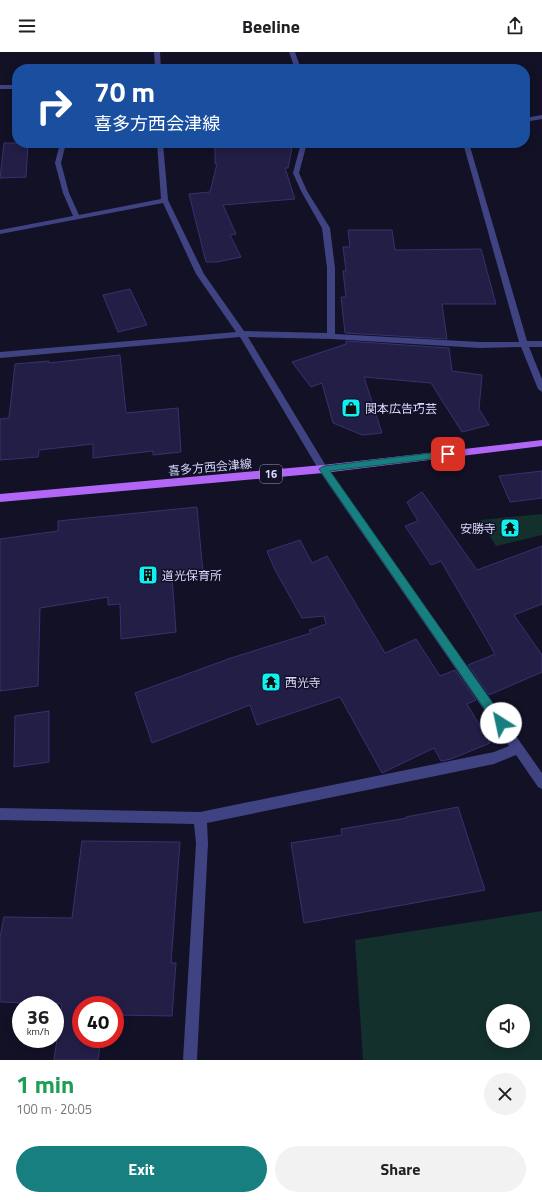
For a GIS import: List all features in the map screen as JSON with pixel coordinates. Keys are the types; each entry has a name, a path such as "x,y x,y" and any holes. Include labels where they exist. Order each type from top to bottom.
{"main road":[{"name":"喜多方西会津線","path":"0,498 324,469 542,443"}],"street":[{"path":"157,52 158,64"},
{"path":"292,52 296,64"},
{"path":"0,87 12,87"},
{"path":"530,119 542,117"},
{"path":"62,148 58,163 66,193 77,217"},
{"path":"160,148 165,200 200,274 242,334 324,469 542,783"},
{"path":"303,148 296,173 304,191 326,228 331,268 331,336"},
{"path":"467,148 524,345 542,389"},
{"path":"0,232 165,200"},
{"path":"0,355 242,334 331,336 480,345 542,344"},
{"path":"0,814 200,818 494,758 518,748"},
{"path":"190,1060 202,843 200,818"}],"green space":[{"name":"安勝寺","path":"542,514 542,535 496,546 480,520"},
{"path":"542,911 542,1060 363,1060 355,940"}],"building":[{"path":"4,143 12,143 12,148 28,148 26,177 0,178"},
{"path":"215,148 292,148 288,168 285,168 295,199 223,205 236,234 230,235 241,257 217,262 206,262 189,194 210,192 217,164 215,164"},
{"path":"348,230 392,230 395,250 481,249 496,304 442,304 447,339 345,333 341,297 346,297 343,271 346,271 343,247 350,247"},
{"path":"130,289 147,325 118,332 103,295"},
{"path":"346,341 449,348 452,371 482,375 479,409 489,425 462,432 431,383 364,377 382,433 362,435 333,423 322,383 311,387 292,362 346,344"},
{"path":"120,355 126,413 178,408 181,452 153,455 153,451 93,458 93,444 39,450 38,457 0,460 0,419 9,418 15,364 49,361 49,363"},
{"path":"542,471 542,498 510,502 499,476"},
{"path":"422,492 477,570 542,546 542,604 514,615 542,655 542,672 489,695 468,665 495,654 441,561 431,565 405,526 418,521 407,502"},
{"path":"197,507 203,573 172,577 176,632 121,639 120,604 108,605 108,597 40,608 38,686 0,691 0,539 58,531 58,521"},
{"path":"300,540 312,563 327,556 385,653 416,639 440,676 455,670 476,700 467,704 490,743 451,759 441,761 434,748 382,773 340,697 257,725 250,705 152,743 135,693 231,658 311,633 309,630 326,624 324,616 302,618 275,570 267,551"},
{"path":"49,711 49,762 14,767 15,716"},
{"path":"458,807 485,890 304,923 291,843 342,835 341,829 407,818 406,817"},
{"path":"82,841 180,842 171,963 176,963 172,1016 124,1015 124,996 72,996 72,1048 100,1048 98,1060 54,1060 56,1048 64,1048 64,996 12,996 12,1002 0,1002 0,937 4,917 72,918"}],"place":[{"name":"関本広告巧芸","path":"351,408"},
{"name":"安勝寺","path":"510,528"},
{"name":"道光保育所","path":"148,575"},
{"name":"西光寺","path":"271,682"}],"route":[{"path":"448,454 324,469 501,723"}]}
